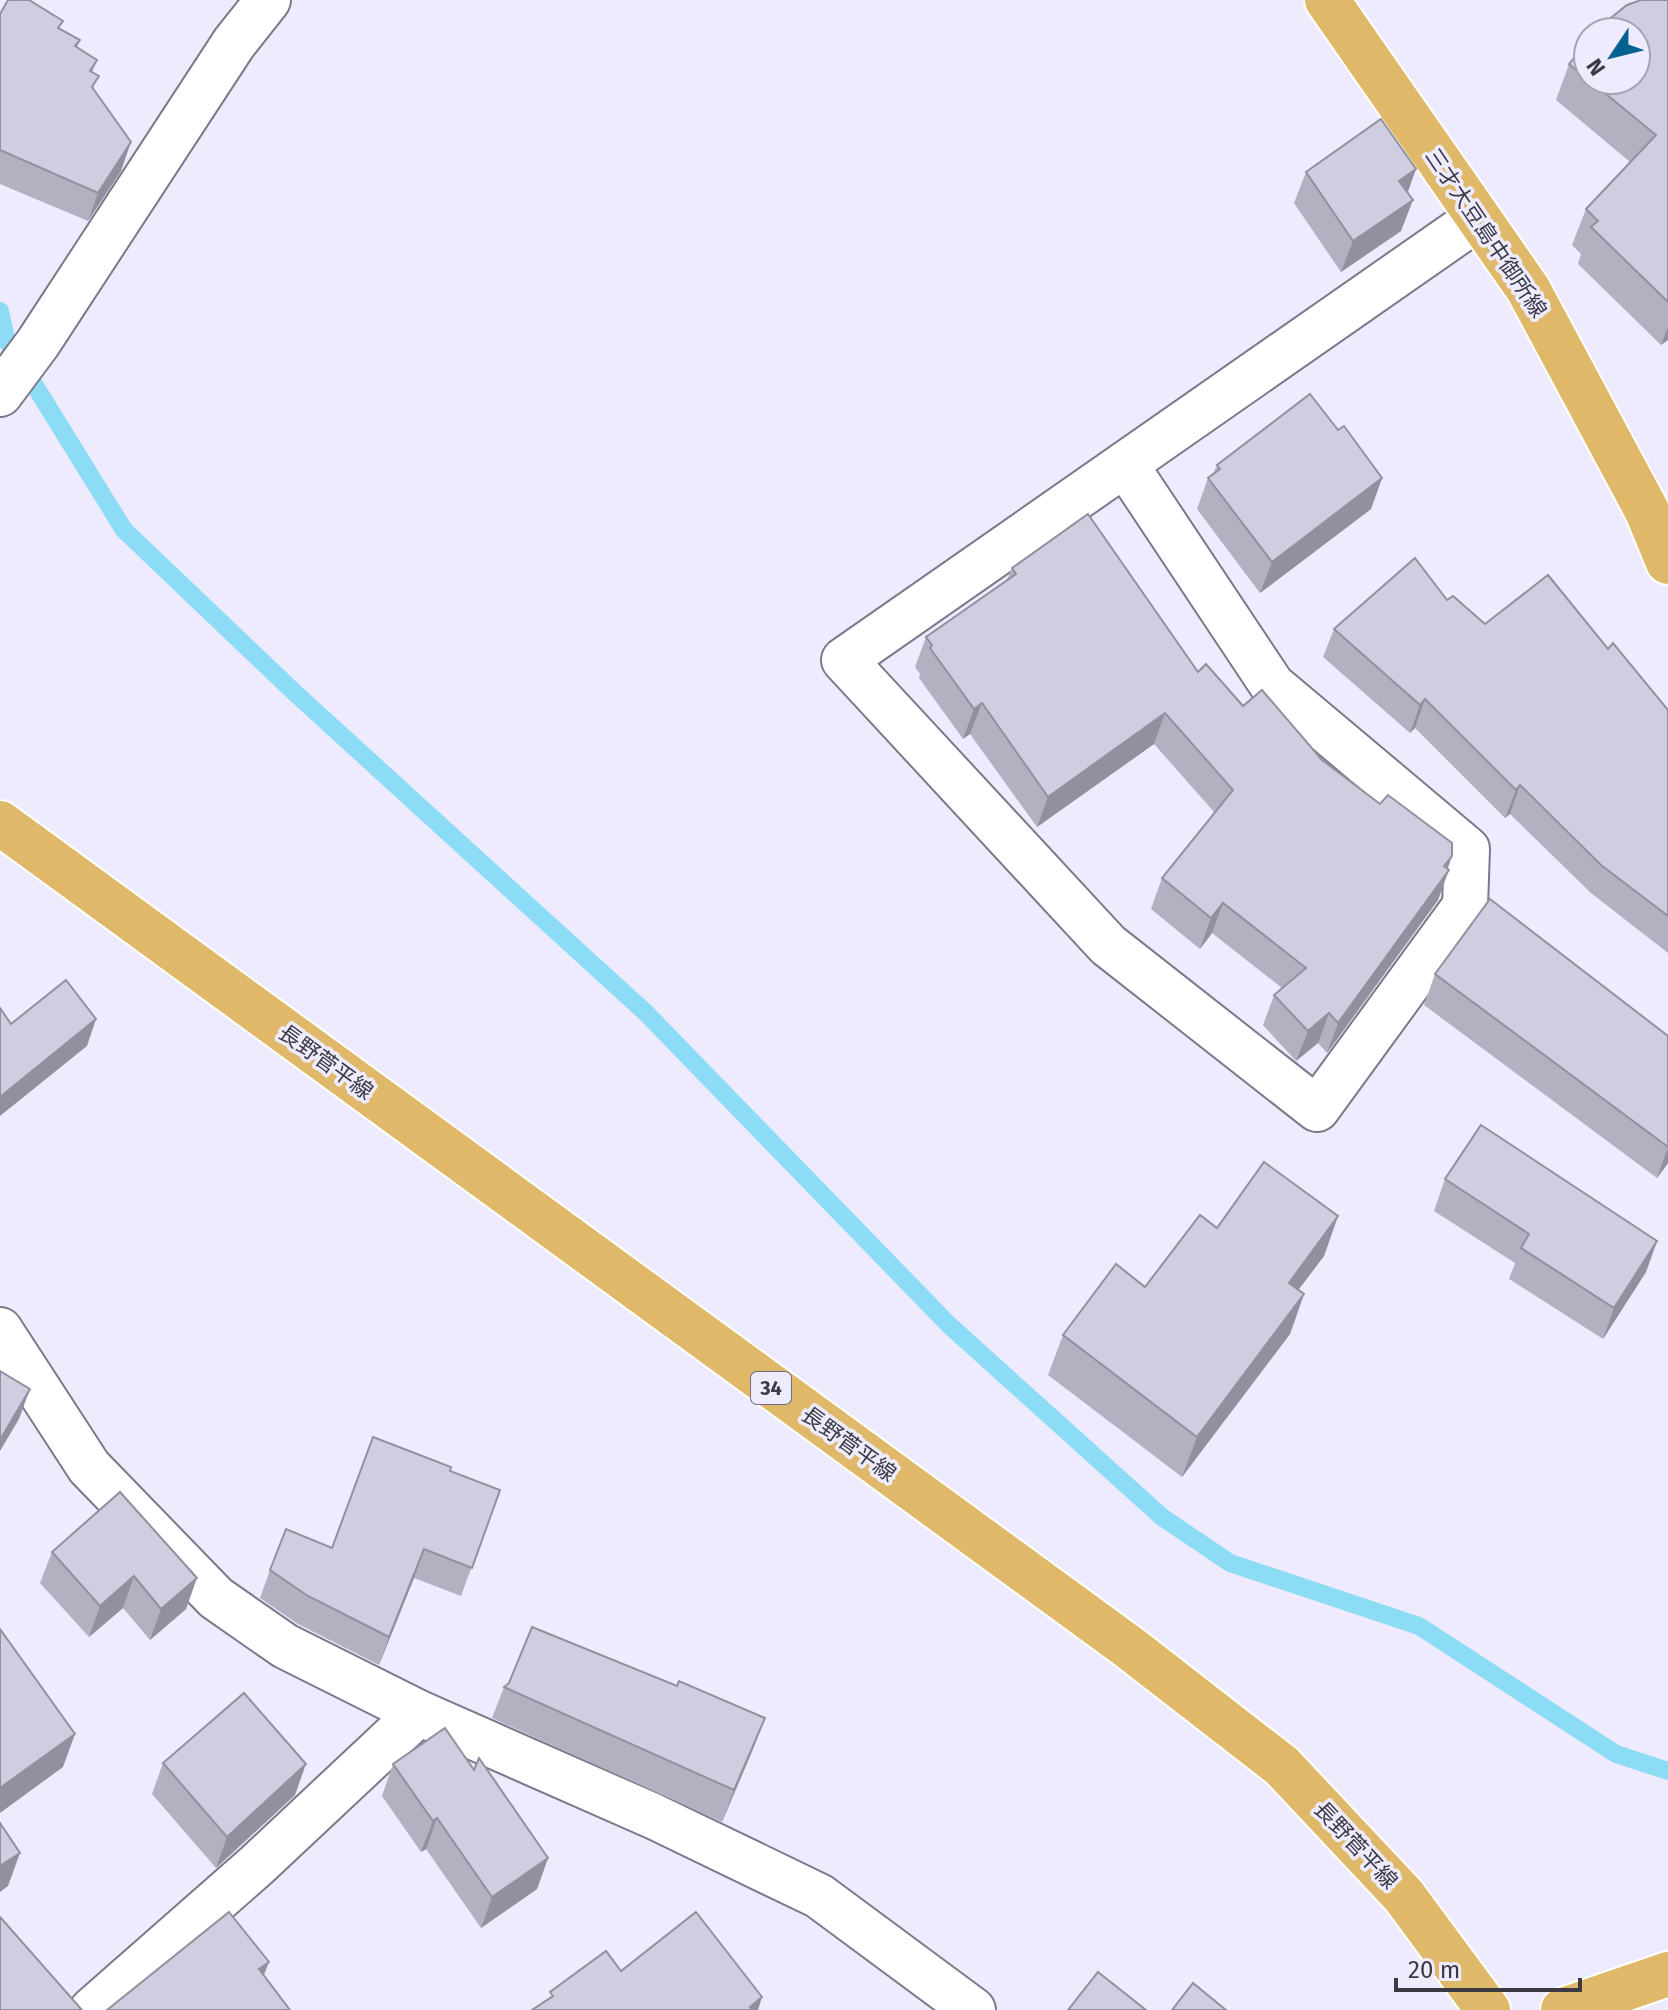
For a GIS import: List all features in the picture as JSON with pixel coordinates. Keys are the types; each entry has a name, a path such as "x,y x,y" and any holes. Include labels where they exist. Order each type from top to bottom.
{"main road":[{"name":"三才大豆島中御所線","path":"1327,0 1528,289 1647,511 1668,562"},
{"name":"長野菅平線","path":"0,823 1130,1648 1282,1766 1404,1896 1488,2010"},
{"path":"1563,2010 1668,1974"}],"street":[{"path":"0,394 38,343 234,43 268,0"},
{"path":"1125,464 1272,685 1467,849 1465,906 1317,1109 1108,945 844,660 1125,464 1478,218"},
{"path":"0,1330 89,1467 216,1598 285,1646 419,1713 653,1816 819,1896 973,2010"},
{"path":"92,2010 257,1865 419,1713"}],"building":[{"path":"8,0 29,0 63,21 58,28 80,40 75,46 97,60 90,71 99,76 92,87 131,142 98,193 0,150 0,14"},
{"path":"1641,0 1668,0 1668,302 1591,227 1598,221 1586,209 1656,135 1608,96 1652,96 1652,16 1613,16 1627,5"},
{"path":"1381,119 1416,169 1399,181 1413,200 1353,241 1306,172"},
{"path":"1310,394 1338,430 1344,426 1382,478 1272,562 1208,478 1220,469 1217,465"},
{"path":"1088,514 1198,672 1206,664 1243,706 1262,690 1322,760 1380,804 1388,795 1452,843 1452,856 1444,866 1449,870 1338,1023 1329,1013 1308,1031 1274,995 1306,968 1223,903 1211,918 1162,878 1233,790 1165,713 1048,797 982,703 974,709 930,648 932,645 926,637 1016,574 1012,568"},
{"path":"1415,558 1447,600 1453,596 1485,624 1548,575 1608,649 1613,643 1668,710 1668,916 1601,865 1520,785 1516,790 1425,699 1420,705 1334,629"},
{"path":"1490,899 1668,1036 1668,1147 1435,974"},
{"path":"66,980 96,1019 0,1097 0,1008 11,1024"},
{"path":"1481,1125 1657,1241 1614,1308 1521,1248 1529,1234 1445,1179"},
{"path":"1264,1162 1338,1216 1289,1283 1304,1294 1197,1437 1063,1335 1116,1264 1145,1287 1200,1215 1217,1228"},
{"path":"0,1371 30,1389 0,1440"},
{"path":"373,1437 500,1490 472,1568 424,1549 389,1637 308,1596 270,1570 286,1529 332,1548"},
{"path":"120,1492 197,1578 161,1609 134,1576 100,1606 52,1552"},
{"path":"532,1627 677,1686 679,1681 765,1718 734,1790 504,1687 509,1683"},
{"path":"0,1629 75,1734 0,1788"},
{"path":"244,1693 306,1764 227,1837 163,1763"},
{"path":"445,1728 474,1770 479,1758 548,1858 492,1897 437,1818 433,1821 393,1764"},
{"path":"0,1823 20,1853 0,1866"},
{"path":"229,1912 269,1962 259,1969 290,2010 107,2010"},
{"path":"696,1912 762,1997 750,2007 752,2010 532,2010 553,1996 550,1992 606,1951 621,1971"},
{"path":"0,1917 82,2010 0,2010"},
{"path":"1098,1972 1146,2010 1068,2010"},
{"path":"1193,1983 1226,2010 1172,2010"}],"waterway":[{"path":"0,311 6,339 124,530 294,692 646,1013 948,1324 1162,1517 1230,1563 1419,1626 1616,1754 1668,1771"}]}
